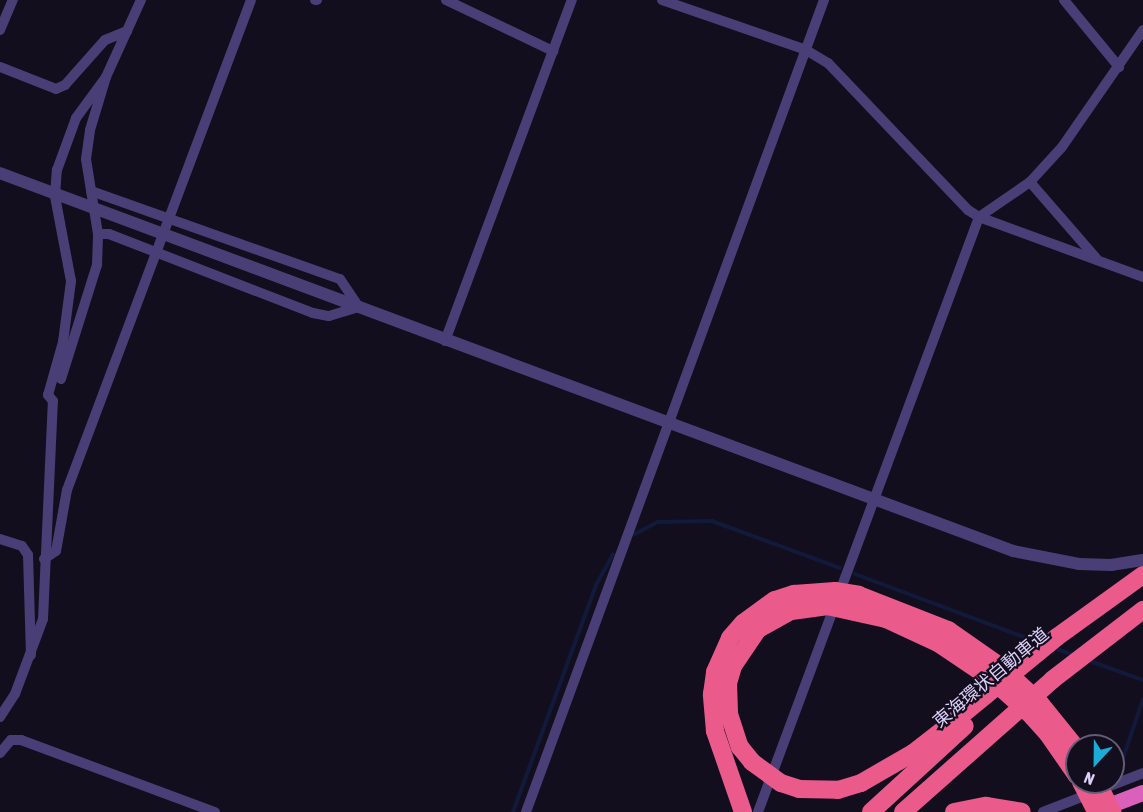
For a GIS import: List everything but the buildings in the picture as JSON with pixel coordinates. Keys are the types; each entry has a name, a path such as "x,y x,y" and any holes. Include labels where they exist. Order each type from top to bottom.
{"highway":[{"path":"1065,759 1048,734 1029,713 1014,699 998,685 990,678 938,643 886,619 828,606 791,611 758,629 733,666 728,683 729,714 740,747 752,762 781,783 817,791 838,790 861,783 913,753 958,718 994,688 998,685 1003,681 1057,637 1143,575"},
{"name":"東海環状自動車道","path":"871,812 1025,676 1143,582"},
{"path":"743,812 715,732 711,694 715,672 730,638 743,622 775,600 794,594 835,591 859,595 948,630 1001,667 1039,702 1065,734"},
{"path":"903,812 1043,688 1143,610"},
{"path":"1086,794 1094,812 1143,793"},
{"path":"1103,794 1112,812"},
{"path":"954,812 986,806 1022,812"}],"street":[{"path":"0,30 13,0"},
{"path":"44,560 56,551 59,519 67,490 251,0"},
{"path":"446,0 553,51"},
{"path":"445,341 572,0"},
{"path":"662,0 806,50 828,63 968,210 979,217 1143,277"},
{"path":"526,812 824,0"},
{"path":"1064,0 1119,66"},
{"path":"0,717 15,694 43,619 53,401 94,282 98,234 86,159 90,130 106,77 142,1"},
{"path":"758,812 979,217 1030,182 1062,147 1143,30"},
{"path":"0,67 56,89 65,86 105,40 127,31"},
{"path":"53,401 48,395 63,342 71,281 49,194 64,143 86,101 106,77"},
{"path":"0,173 70,202 359,307 1013,551 1079,564 1111,565 1143,560"},
{"path":"1030,182 1098,260"},
{"path":"91,191 340,279 359,307"},
{"path":"98,234 109,234 313,313 329,316 359,307"},
{"path":"0,539 22,546 28,555 31,655"},
{"path":"0,753 11,740 21,740 215,812"},
{"path":"1042,812 1143,773"}],"waterway":[{"path":"635,534 658,522 712,521 840,568"},
{"path":"513,812 596,585 613,554"},
{"path":"855,574 1040,643"},
{"path":"1053,648 1074,655"},
{"path":"1087,660 1143,680"},
{"path":"1125,752 1143,699"}]}
